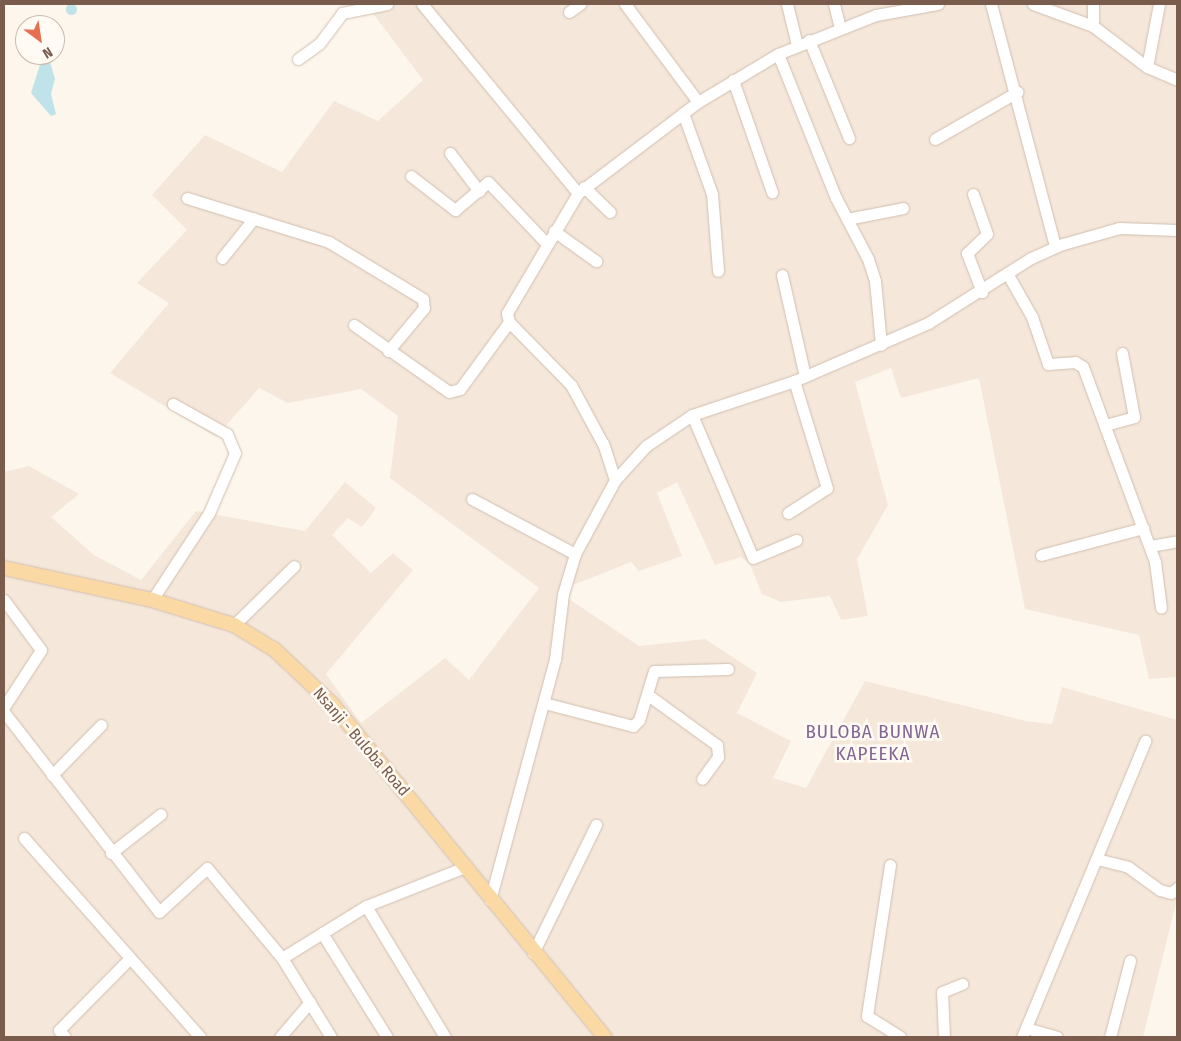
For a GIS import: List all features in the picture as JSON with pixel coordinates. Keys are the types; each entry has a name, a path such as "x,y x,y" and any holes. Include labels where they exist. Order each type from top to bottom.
{"main road":[{"name":"Nsanji - Buloba Road","path":"4,568 152,600 234,625 275,650 333,705 466,867 533,953 605,1037"}],"street":[{"path":"298,60 319,44 342,13 387,4"},
{"path":"422,4 581,190 610,212"},
{"path":"569,12 580,4"},
{"path":"625,4 698,102"},
{"path":"786,4 797,45"},
{"path":"834,4 840,28"},
{"path":"354,325 436,386 455,392 509,322 510,302 581,190 698,102 778,54 809,40 876,15 938,4"},
{"path":"991,4 1017,92 1055,248"},
{"path":"1033,4 1093,26 1147,67 1177,80"},
{"path":"1093,4 1093,26"},
{"path":"1147,67 1159,4"},
{"path":"809,40 849,138"},
{"path":"778,54 875,281 880,345"},
{"path":"733,80 772,192"},
{"path":"935,139 1017,92"},
{"path":"683,113 712,194 718,271"},
{"path":"450,153 479,191"},
{"path":"411,176 455,210 488,182 546,243"},
{"path":"973,194 987,234 967,253 982,292"},
{"path":"187,198 329,242 423,299 424,308 388,351"},
{"path":"847,219 903,208"},
{"path":"222,258 254,218"},
{"path":"490,900 555,659 563,594 575,554 615,480 646,446 692,414 800,379 880,345 982,292 1007,273 1055,248 1119,228 1177,230"},
{"path":"554,231 596,261"},
{"path":"1007,273 1032,317 1048,364 1076,362 1083,367 1150,546 1161,608"},
{"path":"782,275 800,379 828,488 788,513"},
{"path":"509,322 571,385 603,444 615,480"},
{"path":"1105,425 1134,416 1122,352"},
{"path":"152,600 209,513 235,453 227,434 173,404"},
{"path":"692,414 753,558 796,540"},
{"path":"472,499 575,554"},
{"path":"1041,555 1143,528"},
{"path":"1150,546 1177,541"},
{"path":"234,625 294,566"},
{"path":"4,600 41,650 4,707"},
{"path":"544,703 628,727 639,720 654,671 728,669"},
{"path":"648,695 717,745 718,757 702,779"},
{"path":"4,712 111,853 159,912 207,868 282,958 331,1037"},
{"path":"52,775 102,725"},
{"path":"1057,1037 1024,1032 1145,741"},
{"path":"111,853 161,814"},
{"path":"533,953 596,825"},
{"path":"24,838 200,1037"},
{"path":"1097,859 1128,867 1160,890 1171,893 1177,888"},
{"path":"890,865 866,1016 900,1037"},
{"path":"282,958 366,906 466,867"},
{"path":"366,906 445,1037"},
{"path":"322,934 387,1037"},
{"path":"65,1037 59,1030 130,958"},
{"path":"1110,1037 1130,961"},
{"path":"944,1037 942,992 962,984"},
{"path":"280,1037 310,1002"}],"shaded area":[{"path":"366,4 1177,4 1177,677 1149,679 1139,635 1025,609 979,378 901,398 891,368 855,382 888,505 857,559 868,616 841,620 830,596 781,602 762,594 750,564 741,557 715,565 677,482 657,493 682,556 639,571 631,562 573,585 569,599 639,646 705,639 757,673 737,713 791,741 773,778 806,788 865,681 1026,721 1052,724 1062,687 1177,720 1177,899 1143,1037 4,1037 4,472 29,466 79,494 51,517 94,555 141,580 196,511 305,531 345,482 376,508 362,527 348,518 332,535 371,573 393,553 413,570 326,674 361,723 445,658 469,680 539,588 390,478 398,416 361,389 288,403 259,388 216,437 110,373 169,303 137,283 187,230 152,195 205,135 282,172 334,101 378,121 423,80"}],"water":[{"path":"71,3 77,9 71,15 65,9"},
{"path":"40,65 51,65 55,79 51,94 56,114 51,116 31,93"}],"district":[{"name":"BULOBA BUNWA KAPEEKA","path":"873,743"}]}
